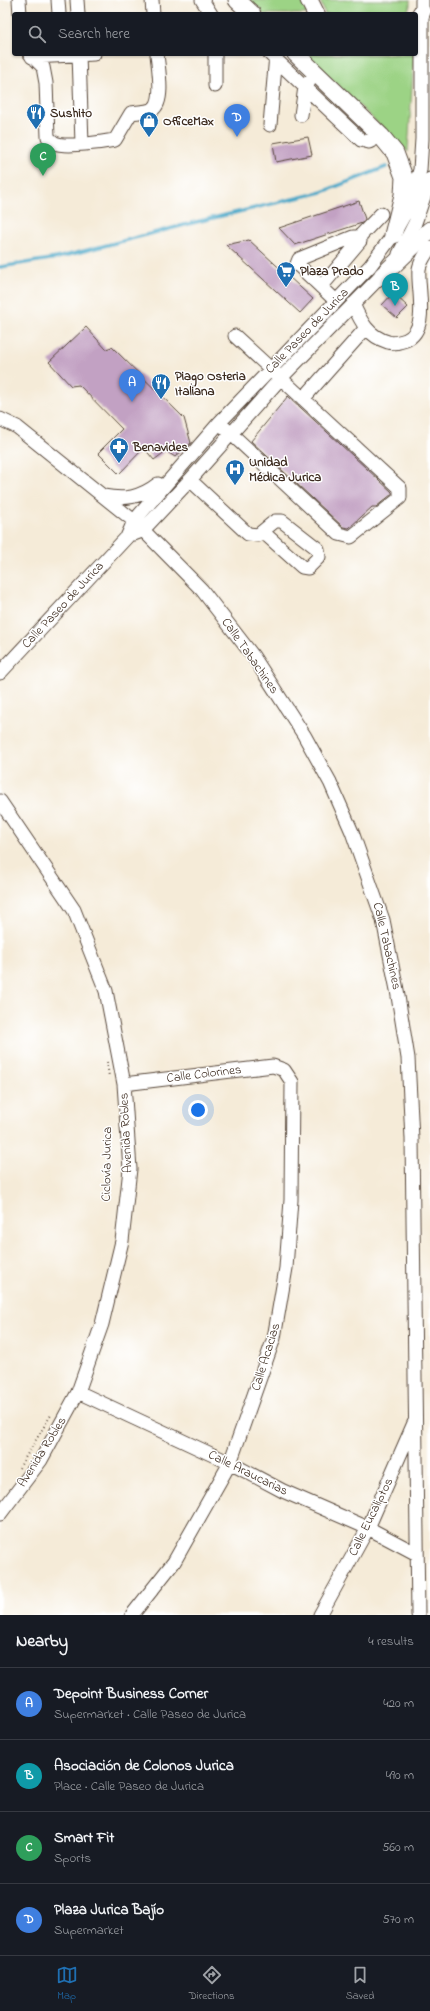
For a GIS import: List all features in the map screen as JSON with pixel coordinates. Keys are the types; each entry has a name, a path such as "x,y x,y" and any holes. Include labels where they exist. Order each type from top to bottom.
{"main road":[{"path":"237,0 250,12"},
{"path":"310,0 315,12"},
{"path":"298,56 381,136 395,153 404,177 403,195 393,235"},
{"path":"382,276 430,230"}],"street":[{"path":"19,0 20,12"},
{"path":"58,0 58,12"},
{"path":"77,0 78,12"},
{"path":"152,0 153,12"},
{"path":"202,0 210,12"},
{"name":"Calle Paseo de Jurica","path":"0,673 127,537 190,480 280,379 382,276 404,248 416,223 425,174 422,139 420,11"},
{"path":"31,56 43,67 46,83 48,137 55,143 62,145 101,143 115,140 131,113 152,110 157,105 160,91 157,56"},
{"path":"79,56 82,144"},
{"path":"215,56 215,86"},
{"path":"274,56 361,140 369,142 381,136"},
{"path":"270,125 274,56"},
{"path":"301,115 305,87 317,73"},
{"name":"Calle Paseo de Jurica","path":"138,526 186,462 219,423 370,266 393,235 425,174"},
{"path":"336,301 300,268 297,264 299,260 353,237 358,237 381,214"},
{"path":"321,287 360,241 358,237"},
{"path":"353,304 363,325 375,338 391,343 401,342 412,337 418,327 422,303 419,268 430,248"},
{"path":"303,399 366,328"},
{"path":"219,423 339,534 351,537 400,498 400,488 235,336"},
{"name":"Calle Tabachines","path":"0,419 17,427 138,526 202,590 253,656 304,735 330,782 352,832 383,920 397,990 408,1058 412,1139 418,1615"},
{"path":"102,496 121,498 145,494 176,467 186,462"},
{"path":"190,480 248,534 258,535 263,532"},
{"name":"Avenida Robles","path":"0,801 74,910 106,991 124,1084 130,1169 122,1241 102,1324 78,1392 40,1460 0,1514"},
{"name":"Calle Colorines","path":"124,1084 273,1066 284,1070"},
{"name":"Calle Acacias","path":"132,1615 174,1562 230,1463 274,1338 286,1268 291,1200 292,1082 284,1070"},
{"name":"Calle Araucarias","path":"78,1392 230,1463 283,1491 368,1528 417,1554"},
{"name":"Calle Eucaliptos","path":"320,1615 368,1528 416,1417"}],"path":[{"path":"107,1059 106,1066 110,1078"},
{"path":"18,1468 53,1410"}],"green space":[{"path":"249,0 302,0 306,12 261,12"},
{"path":"320,0 410,0 410,6 407,12 324,12"},
{"path":"307,56 414,56 408,152"}],"building":[{"path":"308,137 312,155 276,162 273,143"},
{"path":"359,201 365,219 362,223 295,245 279,228"},
{"path":"249,240 313,299 300,313 226,245"},
{"path":"393,293 408,307 397,318 382,305"},
{"path":"86,327 106,349 112,347 184,418 191,443 175,457 166,451 154,460 144,448 119,474 98,453 122,429 79,385 71,386 49,362"},
{"path":"288,396 392,492 392,494 376,507 372,507 349,528 343,527 251,441"}],"waterway":[{"path":"0,267 57,258 196,222 322,192 386,167"}],"place":[{"name":"Sushito","path":"36,130"},
{"name":"Plaza Jurica Bajío","path":"237,137"},
{"name":"OfficeMax","path":"149,138"},
{"name":"Smart Fit","path":"43,176"},
{"name":"Plaza Prado","path":"286,288"},
{"name":"Asociación de Colonos Jurica","path":"395,306"},
{"name":"Piago Osteria Italiana","path":"161,400"},
{"name":"Depoint Business Corner","path":"132,402"},
{"name":"Benavides","path":"119,464"},
{"name":"Unidad Médica Jurica","path":"235,486"}]}
